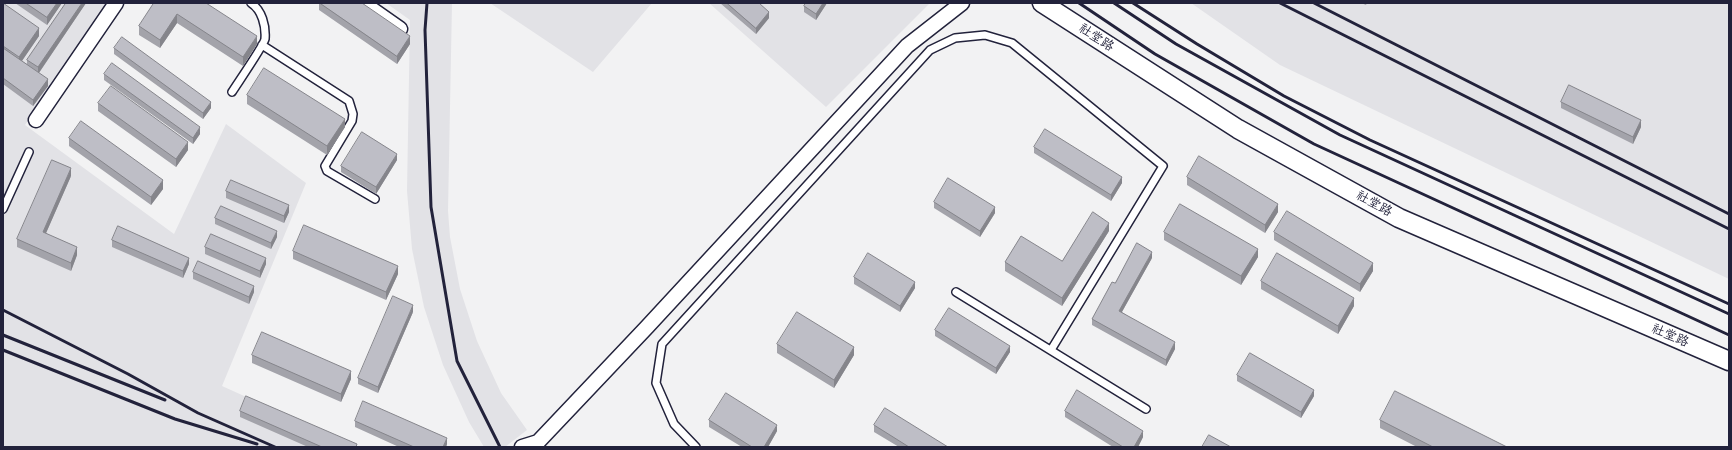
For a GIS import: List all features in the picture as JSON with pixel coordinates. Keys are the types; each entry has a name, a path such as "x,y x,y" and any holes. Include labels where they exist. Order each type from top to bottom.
{"street":[{"path":"36,120 116,3"},
{"path":"363,3 400,29"},
{"path":"522,447 537,445 907,46 962,3"},
{"name":"社堂路","path":"1042,3 1238,129 1399,218 1729,361"}],"lane":[{"path":"232,92 265,40 264,24 257,7 251,3"},
{"path":"696,447 674,424 656,383 662,344 930,50 955,38 985,35 1012,43 1163,166 1051,350"},
{"path":"262,45 349,101 353,114 352,121 325,166 327,170 374,199"},
{"path":"3,209 29,152"},
{"path":"956,292 1146,409"}],"shaded area":[{"path":"3,3 107,3 25,125 174,234 226,124 306,183 222,386 357,447 3,447"},
{"path":"386,3 452,3 448,211 450,237 460,289 477,341 501,393 527,430 505,447 484,447 469,422 443,365 424,307 412,249 407,191 410,20"},
{"path":"490,3 652,3 593,72"},
{"path":"709,3 930,3 826,107"},
{"path":"1191,3 1729,3 1729,279 1280,65"}],"building":[{"path":"3,3 39,28 19,57 3,46"},
{"path":"26,3 57,3 47,17"},
{"path":"66,3 82,3 38,67 27,60"},
{"path":"154,3 206,3 257,36 243,57 177,14 160,40 139,26"},
{"path":"320,3 362,3 410,36 397,56"},
{"path":"727,3 759,3 769,12 756,28"},
{"path":"806,3 823,3 816,14 804,6"},
{"path":"122,37 211,102 203,113 114,48"},
{"path":"3,48 48,79 33,100 3,78"},
{"path":"112,63 200,127 193,138 104,74"},
{"path":"264,68 345,119 327,146 247,95"},
{"path":"1569,85 1641,120 1633,137 1561,102"},
{"path":"111,86 188,142 176,159 98,103"},
{"path":"81,121 163,180 151,197 69,138"},
{"path":"1045,129 1122,177 1111,195 1034,147"},
{"path":"362,132 397,154 376,187 341,166"},
{"path":"1199,156 1278,204 1265,225 1187,177"},
{"path":"52,160 71,168 43,232 77,247 71,263 17,239"},
{"path":"948,178 995,207 980,231 934,202"},
{"path":"231,180 289,205 284,216 226,191"},
{"path":"1180,204 1258,249 1241,276 1164,232"},
{"path":"221,206 277,231 271,243 215,218"},
{"path":"1287,211 1373,263 1360,284 1274,232"},
{"path":"1093,212 1109,223 1062,298 1005,262 1021,236 1062,261"},
{"path":"304,225 398,266 386,292 293,251"},
{"path":"118,226 189,258 183,271 112,240"},
{"path":"211,234 266,258 260,271 205,247"},
{"path":"1137,243 1152,252 1119,311 1175,342 1166,360 1092,319 1112,282 1115,283"},
{"path":"868,253 915,282 900,306 854,277"},
{"path":"1277,253 1354,298 1338,326 1261,281"},
{"path":"198,261 254,286 249,297 193,272"},
{"path":"393,296 413,305 378,387 358,378"},
{"path":"949,308 1010,346 996,368 935,330"},
{"path":"797,312 854,347 834,380 777,344"},
{"path":"262,332 351,371 341,394 252,355"},
{"path":"1250,353 1314,390 1301,412 1237,375"},
{"path":"1077,390 1143,431 1134,447 1123,447 1065,411"},
{"path":"1395,391 1507,447 1433,447 1380,420"},
{"path":"726,393 777,425 764,447 752,447 709,420"},
{"path":"246,396 357,444 356,447 322,447 240,411"},
{"path":"363,401 447,438 443,447 414,447 355,421"},
{"path":"885,408 948,447 909,447 874,425"},
{"path":"1209,435 1231,447 1202,447"}],"railway":[{"path":"427,3 425,30 431,207 457,361 500,447"},
{"path":"1079,3 1155,54 1314,144 1729,335"},
{"path":"1114,3 1176,44 1340,135 1729,314"},
{"path":"1133,3 1197,44 1284,96 1370,140 1729,304"},
{"path":"1280,3 1729,229"},
{"path":"1314,3 1729,214"},
{"path":"3,310 128,374 198,413 275,447"},
{"path":"3,335 165,400"},
{"path":"3,350 175,419 257,444"}]}
